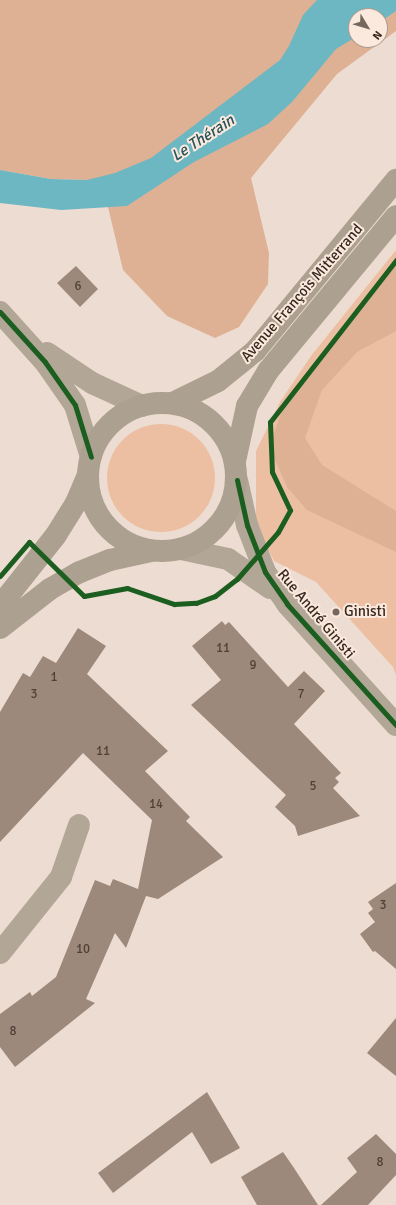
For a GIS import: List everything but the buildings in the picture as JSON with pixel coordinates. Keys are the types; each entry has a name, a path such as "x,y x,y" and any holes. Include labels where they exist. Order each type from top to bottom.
{"main road":[{"name":"Avenue François Mitterrand","path":"173,403 218,381 255,351 396,180"},
{"name":"Avenue François Mitterrand","path":"0,628 50,589 80,572 110,560 154,551 181,549 200,541 217,527 229,510 247,406 268,371 396,216"},
{"path":"0,606 56,535 76,503 99,437 114,421 142,406 173,403 195,410 214,423 227,441 236,471"},
{"path":"89,465 92,502 106,525 122,540 154,551"}],"street":[{"path":"0,312 21,332 77,375 119,397 142,406"},
{"path":"21,332 55,375 75,405 89,465"},
{"name":"Rue André Ginisti","path":"236,471 257,556 288,604"},
{"name":"Rue André Ginisti","path":"181,549 228,559 249,571 288,604 396,725"},
{"path":"0,953 61,877 79,825"}],"shaded area":[{"path":"0,0 396,0 396,31 388,37 388,8 348,8 348,48 373,48 337,74 251,178 269,253 268,284 239,327 215,338 167,316 123,270 108,207 87,180 51,179 0,170"},
{"path":"396,250 396,675 393,667 316,582 274,561 256,525 256,451 280,402 311,356"},
{"path":"396,264 396,331 357,352 322,390 305,438 322,465 396,511 396,552 307,510 287,487 272,453 272,439 285,402"},
{"path":"161,424 182,428 199,440 211,457 215,478 211,499 199,516 182,528 161,532 140,528 123,516 111,499 107,478 111,457 123,440 140,428"}],"water":[{"name":"Le Thérain","path":"317,0 396,0 396,11 388,16 388,8 348,8 348,42 336,49 292,102 268,124 194,162 127,206 61,210 0,203 0,170 51,179 87,180 115,173 151,158 280,60 289,46 303,15"}],"cycle path":[{"path":"0,576 29,542 84,596 127,588 174,604 196,603 215,596 237,579 278,532 290,510 272,472 270,422 396,260"},
{"path":"0,312 45,362 75,405 91,457"},
{"path":"237,480 247,525 265,572 287,604 396,725"}],"place":[{"name":"Ginisti","path":"336,612"}]}
